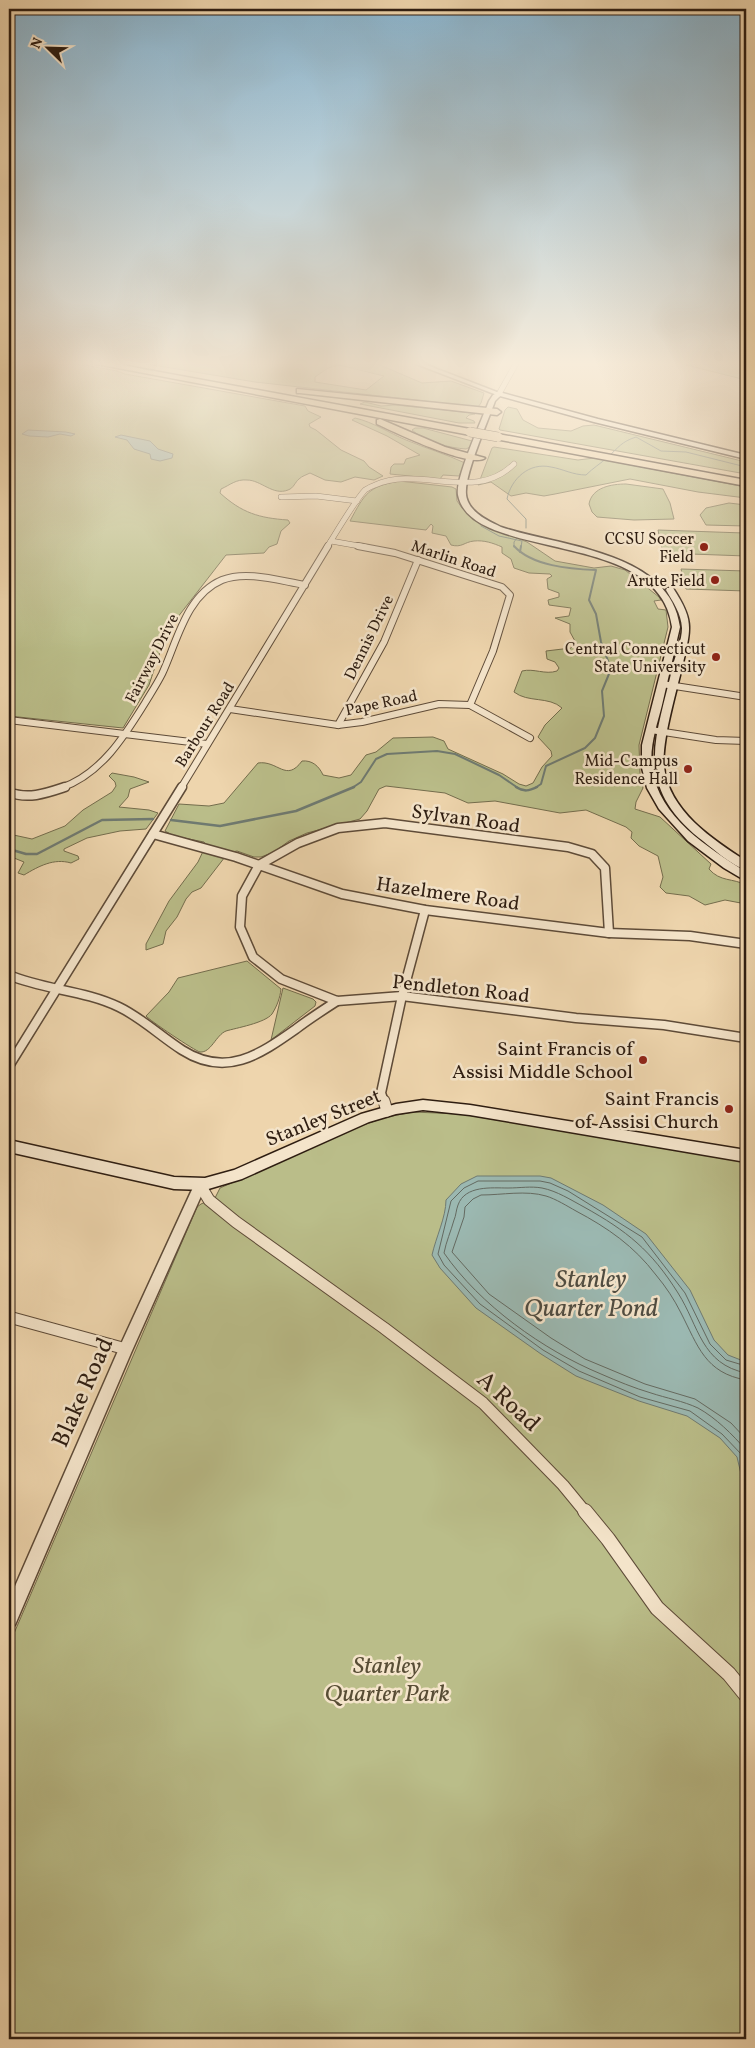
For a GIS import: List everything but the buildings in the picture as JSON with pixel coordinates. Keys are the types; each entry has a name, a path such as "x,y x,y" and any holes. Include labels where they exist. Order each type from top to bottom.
{"highway":[{"path":"623,458 746,478"},
{"path":"623,458 746,483"}],"main road":[{"path":"477,458 463,483 462,496 468,508 478,518 620,563 645,578 663,595 672,610 676,627 647,750 647,768 651,786 663,808 679,827 696,843 746,877"},
{"path":"478,458 471,494 475,505 502,527"},
{"path":"555,542 597,549 628,561 655,577 673,594 683,611 686,627 658,763 663,783 669,798 680,813 701,834 746,866"},
{"name":"Stanley Street","path":"9,1146 176,1183 200,1185 230,1178 347,1125 387,1111 415,1106 451,1108 746,1156"}],"street":[{"name":"Barbour Road","path":"9,1066 230,709 331,541 366,489 391,480 411,479 463,483 475,475 495,478 512,468 514,464"},
{"path":"280,497 310,496 357,501"},
{"name":"Marlin Road","path":"331,541 418,560 502,587 510,595 493,651 470,705"},
{"name":"Dennis Drive","path":"338,725 384,642 418,560"},
{"name":"Fairway Drive","path":"9,792 36,796 68,785 84,777 107,758 127,733 162,674 174,640 189,613 209,587 224,580 240,576 305,585"},
{"path":"662,684 746,697"},
{"name":"Pape Road","path":"230,709 338,725 362,722 439,704 470,705 530,738"},
{"path":"9,720 208,744"},
{"path":"651,730 716,740 746,740"},
{"name":"Sylvan Road","path":"259,865 298,842 338,828 385,823 568,847 592,854 605,868 609,933"},
{"name":"Hazelmere Road","path":"153,834 259,865 342,894 425,910 609,933 690,936 746,944"},
{"name":"Pendleton Road","path":"259,865 242,896 240,927 253,957 281,979 337,1002 402,996 576,1018 664,1025 746,1038"},
{"path":"387,1111 381,1093 402,996 425,910"},
{"path":"9,975 29,983 103,1000 122,1008 185,1052 201,1060 219,1064 237,1062 257,1056 337,1002"},
{"name":"Blake Road","path":"9,1619 126,1349 200,1185"},
{"name":"A Road","path":"200,1185 209,1200 236,1222 384,1328 483,1403 563,1485 608,1539 658,1608 729,1674 746,1696"},
{"path":"9,1317 126,1349"}],"green space":[{"path":"9,458 357,458 383,476 374,480 355,477 341,482 325,480 310,473 300,478 290,489 283,491 277,491 257,482 247,480 236,481 221,489 220,493 244,510 268,518 288,520 290,523 281,531 277,544 269,547 264,553 226,555 174,622 162,646 149,685 123,728 9,716"},
{"path":"451,458 465,463 459,476 443,475 440,479 390,474 391,467 394,464 404,464 406,459"},
{"path":"488,458 562,458 578,460 594,458 746,487 746,498 698,492 630,479 544,496 526,493 511,496 491,482 478,485"},
{"path":"654,458 728,458 746,462 746,474"},
{"path":"399,481 452,487 456,489 457,501 462,508 490,528 527,542 555,561 594,568 611,566 625,570 659,597 661,600 654,601 658,609 666,610 668,627 639,745 640,773 643,788 636,802 635,809 660,817 711,864 709,869 713,873 722,878 746,885 746,904 725,900 705,905 689,896 666,893 660,887 663,877 658,856 639,846 631,838 632,832 626,827 586,810 560,813 495,801 468,803 445,793 386,786 379,789 367,811 360,819 307,833 289,841 274,852 261,857 254,857 237,851 228,853 201,888 192,892 186,899 177,917 166,931 163,944 146,950 146,944 169,901 198,862 206,845 204,842 174,836 165,831 179,804 209,806 224,803 258,763 265,763 286,771 296,767 302,761 309,761 317,766 323,775 339,778 351,775 366,755 376,752 393,738 433,737 444,741 448,749 526,786 533,783 542,767 552,756 551,751 538,737 545,725 562,708 551,702 526,697 514,692 522,671 557,671 559,668 555,662 547,659 546,651 571,648 576,643 570,632 570,624 555,618 569,616 571,608 549,605 548,600 559,597 559,593 548,589 547,579 552,576 550,574 529,573 514,568 511,559 502,553 502,547 478,541 458,546 451,545 446,536 432,533 433,526 431,524 426,530 350,521 368,493 380,486"},
{"path":"626,484 663,489 670,503 674,519 634,520 597,517 592,512 589,504 591,498 598,490 609,486"},
{"path":"729,503 746,505 746,526 706,525 700,515 706,508"},
{"name":"CCSU Soccer Field","path":"658,530 744,533 746,556 663,553"},
{"name":"Arute Field","path":"681,569 746,571 746,591 686,589"},
{"path":"112,773 149,782 130,789 128,797 119,807 149,810 158,813 146,829 120,831 87,838 64,849 64,851 78,856 79,859 71,863 53,862 24,875 18,873 24,862 9,856 9,834 32,839 65,826 83,810 112,792 116,786 109,776"},
{"path":"247,961 281,989 274,1011 263,1020 222,1033 207,1050 200,1052 146,1016 169,992 178,978"},
{"path":"283,988 313,999 316,1002 315,1006 271,1040"},
{"name":"Stanley Quarter Park","path":"413,1112 461,1114 746,1162 746,2039 9,2039 9,1645 197,1207 215,1198 220,1188 363,1125 387,1117"}],"water":[{"path":"151,458 172,458 160,461"},
{"name":"Stanley Quarter Pond","path":"477,1176 540,1176 551,1178 603,1205 646,1234 690,1290 714,1340 728,1355 746,1362 746,1495 737,1457 720,1438 687,1416 639,1401 576,1376 476,1308 440,1268 432,1255 443,1220 446,1200 461,1184"}],"waterway":[{"path":"526,528 526,519 507,499 512,485 522,474 535,467 543,466 586,475 607,458"},
{"path":"708,458 746,467"},
{"path":"481,526 499,536 516,540"},
{"path":"514,546 516,540"},
{"path":"516,540 522,541 521,547"},
{"path":"514,546 520,551"},
{"path":"520,551 521,546"},
{"path":"520,551 531,558 552,565 596,570 589,600 596,614 601,642 611,669 602,691 604,716 595,738 585,748 546,766 541,784 536,787"},
{"path":"353,788 361,782 376,759 387,754 437,751 455,754 499,775 518,788"},
{"path":"518,788 526,790 536,787"},
{"path":"171,820 220,826 296,811 353,788"},
{"path":"9,849 26,854 37,854 102,820 153,819"}],"place":[{"name":"CCSU Soccer Field","path":"704,547"},
{"name":"Arute Field","path":"715,580"},
{"name":"Central Connecticut State University","path":"716,657"},
{"name":"Mid-Campus Residence Hall","path":"688,769"},
{"name":"Saint Francis of Assisi Middle School","path":"643,1060"},
{"name":"Saint Francis of Assisi Church","path":"729,1109"}]}
